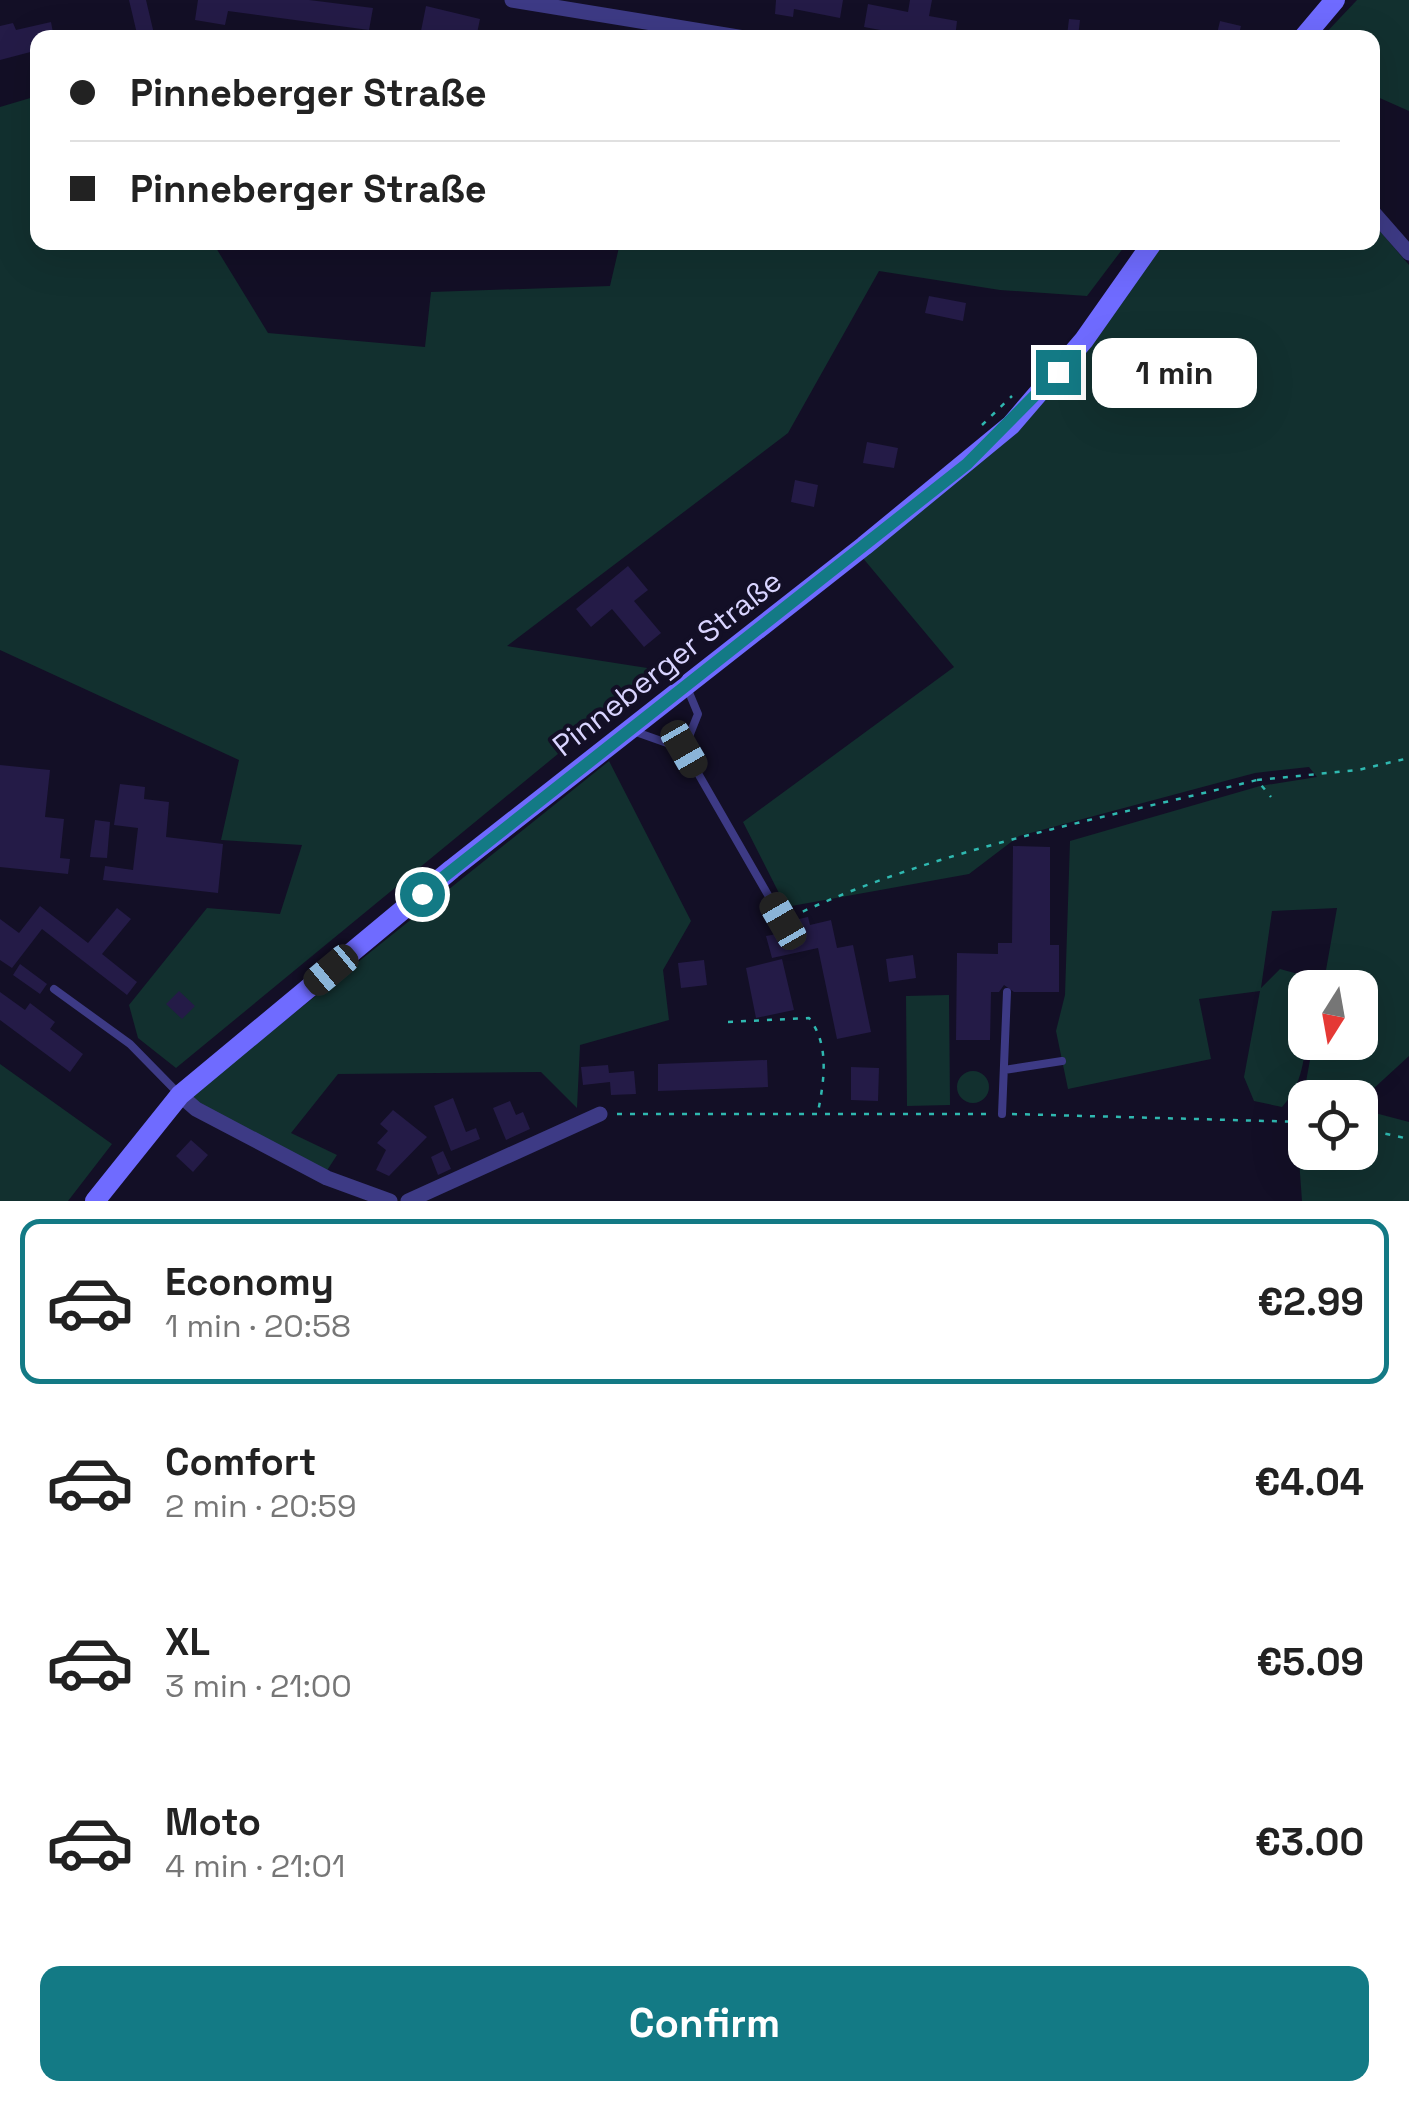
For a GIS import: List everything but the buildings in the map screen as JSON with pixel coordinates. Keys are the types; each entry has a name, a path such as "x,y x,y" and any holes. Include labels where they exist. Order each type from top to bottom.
{"main road":[{"path":"1310,30 1336,0"},
{"name":"Pinneberger Straße","path":"95,1201 180,1095 628,729 967,464 1011,425 1084,340 1147,250"}],"street":[{"path":"512,0 695,30"},
{"path":"1380,220 1409,254"},
{"path":"180,1095 196,1109 327,1178 390,1201"},
{"path":"408,1201 600,1114"}],"lane":[{"path":"684,749 698,714 687,685"},
{"path":"628,729 684,749 783,921"},
{"path":"54,988 130,1044 180,1095"},
{"path":"1002,1114 1007,992"},
{"path":"1004,1070 1062,1060"},
{"path":"989,1084 1003,1082"}],"path":[{"path":"783,921 832,898 988,847 1257,780 1358,770 1409,758"},
{"path":"1257,780 1271,797"},
{"path":"728,1022 809,1018 818,1029 823,1053 818,1114"},
{"path":"600,1114 1002,1114 1288,1122"},
{"path":"1378,1132 1409,1139"}],"green space":[{"path":"1357,0 1409,0 1409,111 1380,98 1380,30 1329,30"},
{"path":"30,98 30,250 217,250 268,333 425,347 431,292 610,286 618,250 1122,250 1087,296 1000,290 879,271 788,433 507,646 660,670 176,1068 138,1038 129,1005 207,908 280,914 302,845 221,840 239,760 0,650 0,107"},
{"path":"1380,231 1409,265 1409,1056 1378,1084 1378,1080 1306,1080 1310,1060 1378,1060 1378,970 1326,970 1337,908 1272,911 1261,988 1280,969 1288,971 1288,1060 1303,1060 1298,1080 1288,1080 1288,1099 1282,1107 1254,1101 1244,1077 1260,991 1199,999 1211,1059 1068,1089 1056,1031 1065,995 1070,841 1260,786 1317,777 1309,767 1255,773 1019,836 969,874 786,907 743,822 954,667 862,557 1068,361 1156,250 1380,250"},
{"path":"609,761 691,921 663,970 669,1020 580,1045 577,1108 541,1072 338,1074 291,1133 337,1155 326,1172 187,1099"},
{"path":"949,995 950,1105 907,1106 906,996"},
{"path":"0,1064 112,1144 68,1201 0,1201"},
{"path":"973,1071 984,1076 989,1087 984,1098 973,1103 962,1098 957,1087 962,1076"},
{"path":"1378,1114 1409,1122 1409,1201 1302,1201 1300,1170 1378,1170"}],"route":[{"path":"422,894 967,464 1011,425 1058,372"}]}
